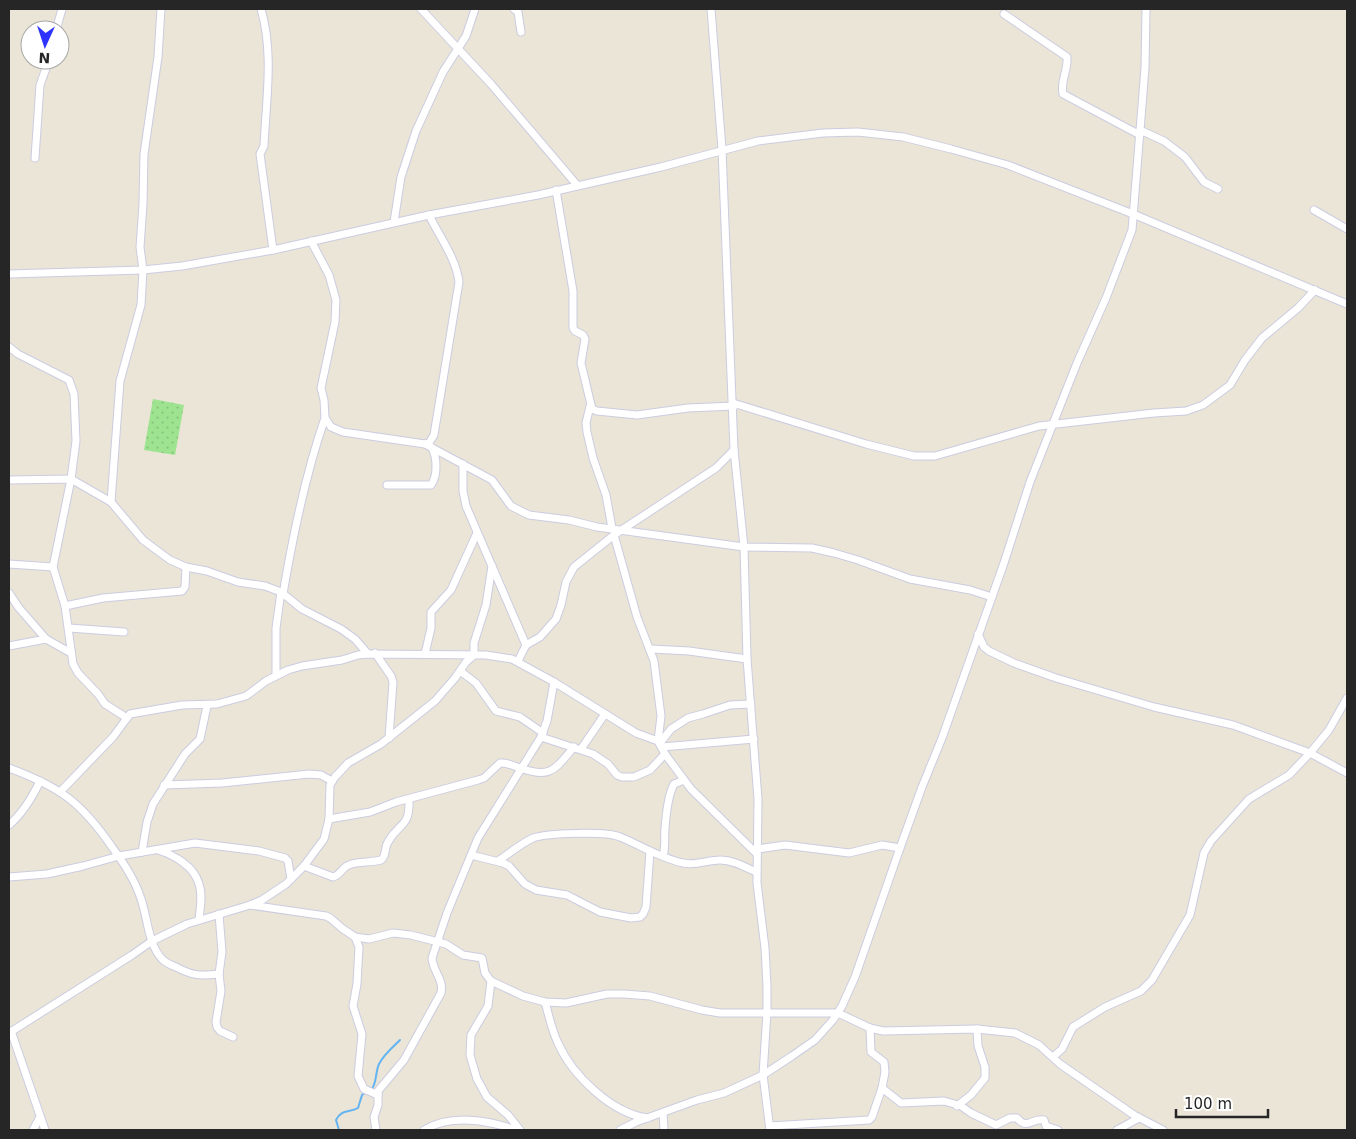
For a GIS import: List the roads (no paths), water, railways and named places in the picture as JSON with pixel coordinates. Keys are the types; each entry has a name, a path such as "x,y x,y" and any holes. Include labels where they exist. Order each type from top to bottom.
{"street":[{"path":"111,502 120,381 141,304 143,270 140,246 143,204 143,161 158,57 161,9"},
{"path":"261,9 266,24 268,47 264,146 260,154 274,250"},
{"path":"421,9 491,84 577,184"},
{"path":"394,222 401,177 416,131 444,72 466,36 475,9"},
{"path":"514,9 518,12 521,32"},
{"path":"711,9 722,149 734,404 734,450 744,547 747,659 758,799 756,872 767,962 767,1012 763,1075 770,1128 869,1120 872,1117 882,1088 885,1072 884,1062 871,1052 870,1028"},
{"path":"620,1130 697,1100 724,1093 763,1075 815,1040 838,1013 855,978 900,848 942,738 992,597 1030,482 1132,230 1146,40 1146,9"},
{"path":"1004,14 1066,57 1067,68 1061,84 1063,94 1140,132 1164,141 1185,157 1204,182 1218,189"},
{"path":"35,158 40,86 45,70"},
{"path":"9,274 143,270 182,266 274,250 394,222 556,190 661,167 722,149 758,141 823,133 858,132 903,138 1008,165 1134,214 1347,304"},
{"path":"556,190 573,292 573,328 581,333 585,339 581,363 590,406 586,423 587,432 593,458 606,495 613,532 635,610 654,661 660,711 660,744 665,754 691,789 757,851"},
{"path":"1314,210 1347,229"},
{"path":"324,418 331,427 343,432 424,444 429,444 434,435 458,275 450,255 429,215"},
{"path":"276,675 276,628 292,540 324,418 324,400 321,388 335,322 336,300 329,275 311,241"},
{"path":"590,406 594,411 637,415 734,404 866,444 921,457 935,456 998,439 1031,427 1186,411 1203,405 1230,385 1245,360 1262,338 1295,311 1315,290"},
{"path":"9,347 69,380 74,394 76,426 71,479 53,567 65,606 73,664 83,680 109,707 127,718"},
{"path":"424,444 492,480 508,502 522,512 538,517 569,520 613,532"},
{"path":"387,485 431,485 435,478 436,458 432,448"},
{"path":"518,661 526,645 540,637 556,619 566,582 574,567 613,532 623,529 716,468 734,450"},
{"path":"463,464 464,498 477,533 526,645"},
{"path":"9,480 71,479 111,502 143,540 170,560 186,567 207,571 238,582 265,586 282,593 302,609 348,634 371,653 391,676 393,682 389,738"},
{"path":"623,529 744,547 804,548 826,551 858,560 910,579 970,590 992,597"},
{"path":"424,654 431,628 432,612 452,590 477,533"},
{"path":"9,564 53,567"},
{"path":"45,1130 10,1032 152,941 176,928 250,905 280,889 291,879 304,866 324,839 329,819 329,795 332,780 348,763 389,738 435,701 456,678 466,662 474,655 474,642 486,604 492,566"},
{"path":"65,606 103,598 182,591 185,587 186,567"},
{"path":"9,592 19,608 46,639 71,653"},
{"path":"69,628 124,632"},
{"path":"978,634 984,647 1002,659 1056,678 1154,707 1233,724 1310,754 1347,773"},
{"path":"9,646 46,639"},
{"path":"651,649 689,651 747,659"},
{"path":"971,654 978,650 989,651"},
{"path":"60,792 113,737 127,718 134,713 182,705 207,706 246,696 276,675 302,666 342,660 371,653 474,655 505,657 518,661 636,733 660,744 754,739"},
{"path":"460,671 476,683 496,711 520,717 542,735 593,754 608,764 617,775 628,778 650,770 665,754"},
{"path":"376,1130 374,1117 380,1088 388,1081 404,1060 442,993 441,979 432,964 436,942 485,825 542,735 547,721 554,682"},
{"path":"1053,1057 1062,1048 1073,1027 1105,1007 1141,991 1152,980 1190,915 1204,853 1211,841 1249,799 1288,775 1310,754 1329,730 1347,698"},
{"path":"660,744 670,729 682,720 730,705 751,704"},
{"path":"142,852 149,813 153,804 185,754 200,739 207,706"},
{"path":"329,819 370,812 484,778 500,764 510,764 544,773 551,771 577,748 604,714"},
{"path":"9,768 60,792 85,811 119,856 134,880 140,895 152,941 162,959 194,976 219,974"},
{"path":"164,785 222,784 309,774 320,775 332,780"},
{"path":"663,856 665,825 671,790 674,784 684,780"},
{"path":"9,826 32,798 40,781"},
{"path":"304,866 334,877 350,864 380,860 385,855 388,841 409,815 409,800"},
{"path":"498,861 520,844 534,838 549,835 609,834 621,837 663,856 689,864 717,860 729,861 756,872"},
{"path":"9,877 47,874 119,856 195,843 259,851 287,859 291,879"},
{"path":"757,851 785,845 848,853 882,844 900,848"},
{"path":"156,850 178,859 191,870 199,882 201,901 199,920"},
{"path":"471,855 498,861 508,866 530,888 567,895 600,912 636,918 643,914 646,907 650,851"},
{"path":"250,905 326,916 355,937 369,939 394,933 446,944 463,954 482,958 485,973 491,981 523,996 546,1002 566,1003 607,994 624,994 650,996 713,1012 838,1013 870,1028 883,1030 977,1029 1015,1033 1031,1040 1066,1068 1139,1118 1163,1130"},
{"path":"219,914 222,942 219,974 221,991 217,1027 220,1031 233,1036"},
{"path":"355,937 359,948 357,984 353,1006 362,1034 358,1076 364,1088 378,1095"},
{"path":"491,981 488,1006 471,1035 470,1055 477,1079 487,1097 508,1115 520,1130"},
{"path":"546,1002 557,1043 574,1071 611,1103 636,1115 648,1118"},
{"path":"957,1106 971,1095 985,1078 985,1067 977,1039 977,1029"},
{"path":"882,1088 901,1103 944,1101 961,1106 971,1114 993,1124 998,1124 1010,1118 1017,1118 1024,1125 1040,1119 1044,1120 1048,1127 1058,1130"},
{"path":"663,1113 664,1130"},
{"path":"33,1130 40,1117"},
{"path":"1117,1130 1139,1118"},
{"path":"424,1130 433,1125 455,1120 495,1124 516,1130"}],"waterway":[{"path":"371,1090 381,1060 400,1040"},
{"path":"339,1130 336,1120 340,1114 358,1108 362,1095 366,1092"}]}
